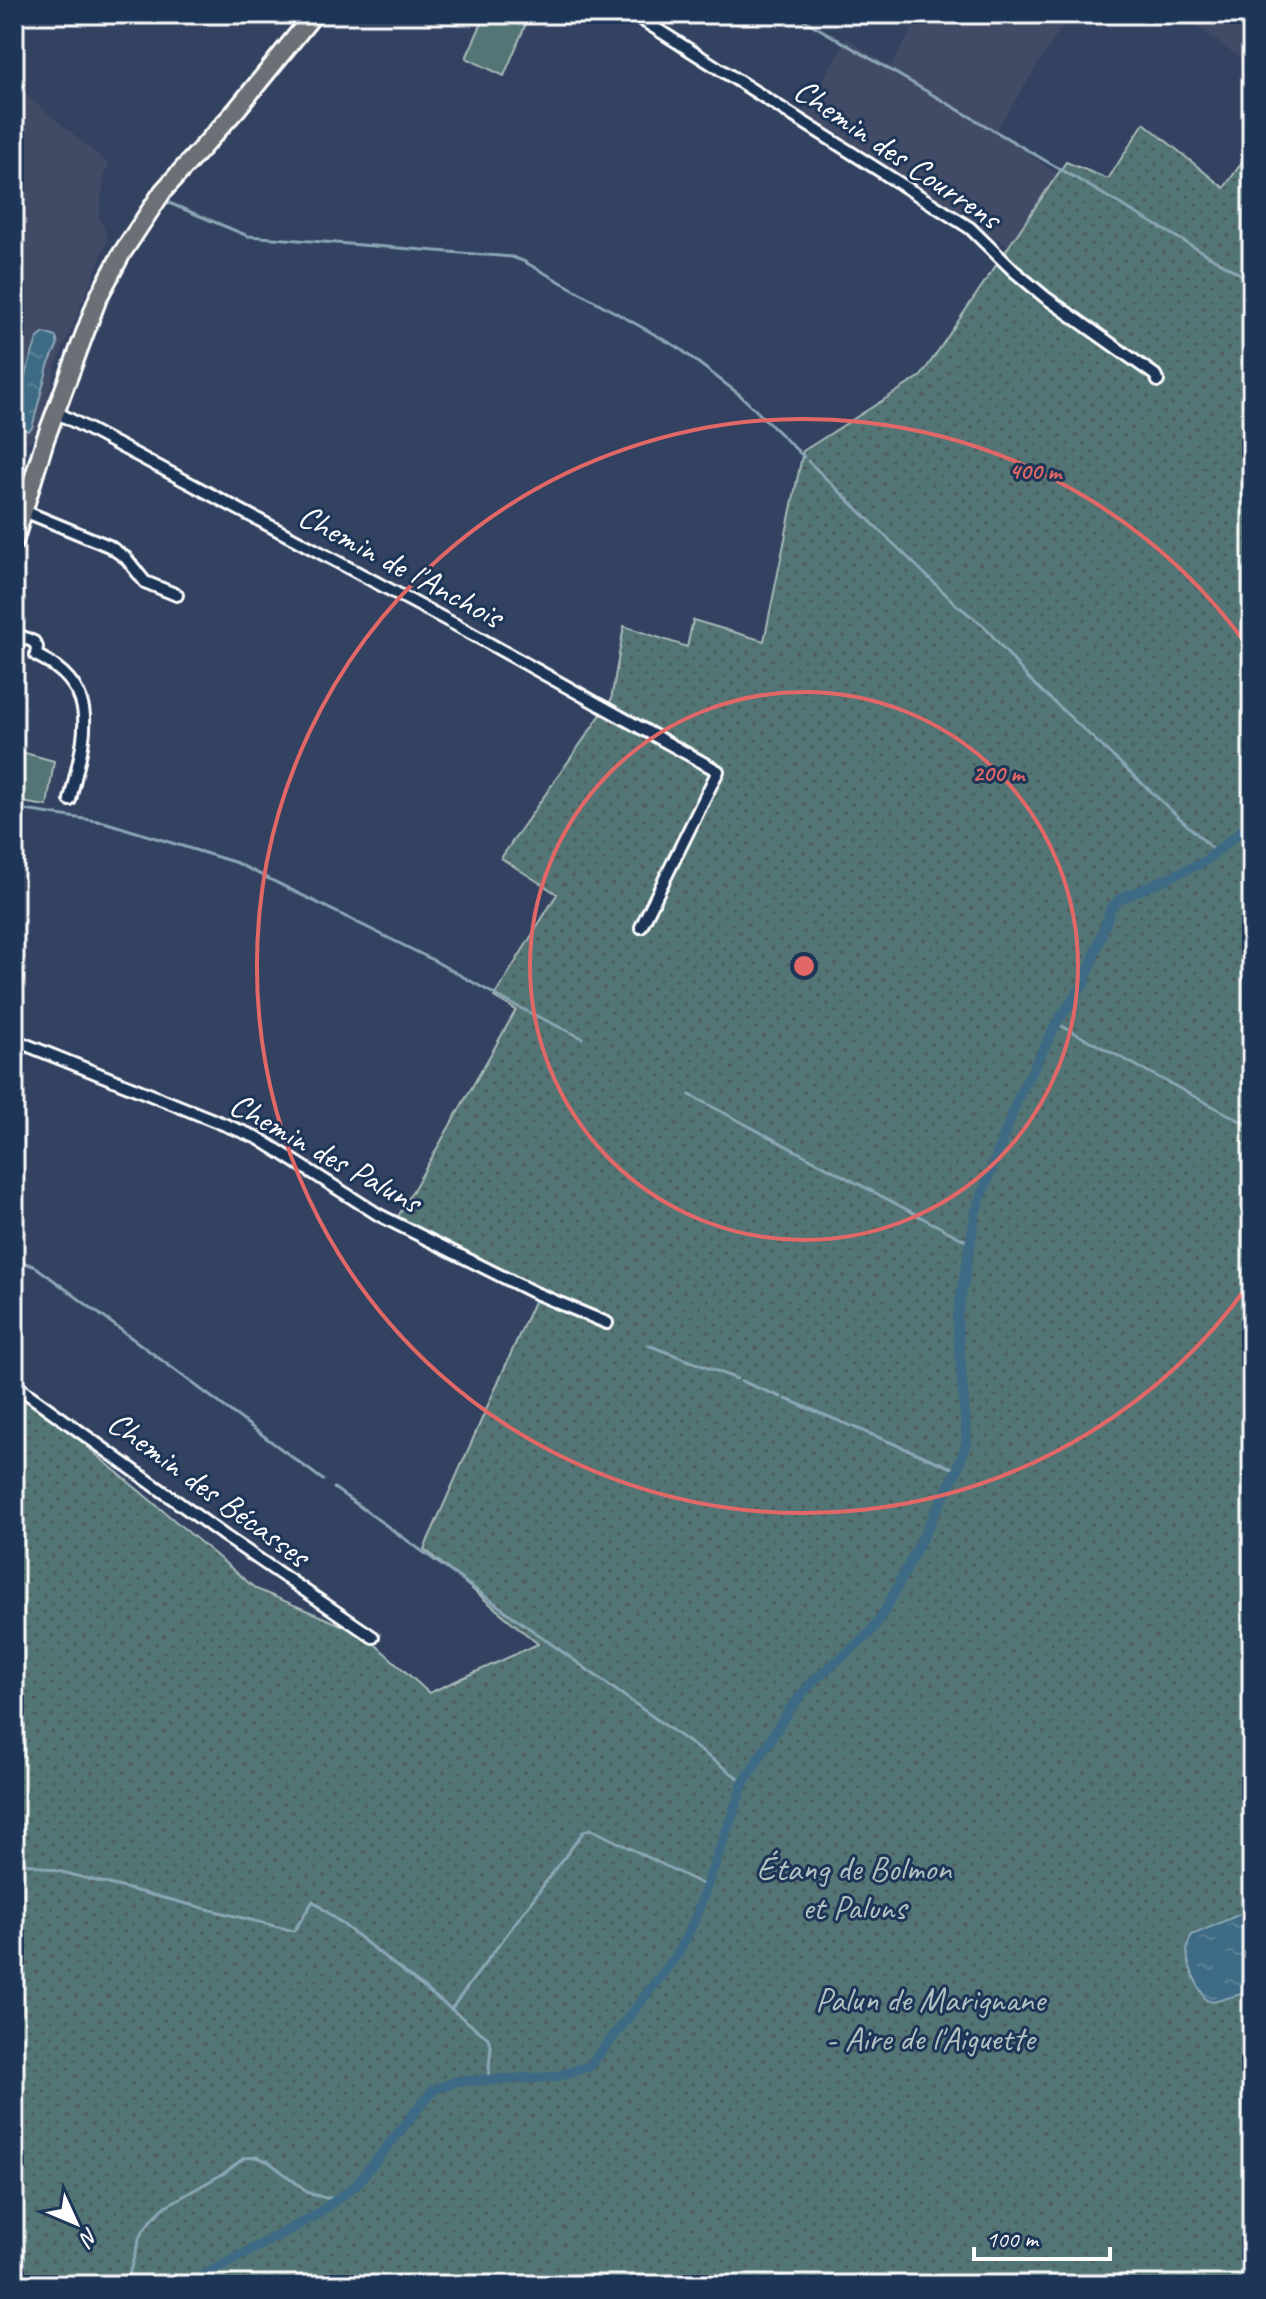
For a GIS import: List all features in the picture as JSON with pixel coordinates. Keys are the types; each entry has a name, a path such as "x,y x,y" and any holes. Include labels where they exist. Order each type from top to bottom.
{"main road":[{"path":"14,542 56,412 98,298 128,242 163,191 260,82 314,14"}],"street":[{"name":"Chemin des Courrens","path":"633,14 970,228 1034,288 1155,375 1158,381"},
{"name":"Chemin de l'Anchois","path":"56,412 456,625 718,771 641,927"},
{"path":"24,511 109,546 126,558 145,582 177,595"},
{"path":"14,633 34,642 36,655 60,669 85,710 85,729 70,800"},
{"name":"Chemin des Paluns","path":"14,1040 258,1138 379,1215 533,1292 607,1323"},
{"name":"Chemin des Bécasses","path":"14,1384 226,1537 373,1637"}],"shaded area":[{"path":"922,14 1070,14 996,131 1058,175 1011,248 803,113 847,39 890,67"},
{"path":"1181,14 1252,14 1251,66"},
{"path":"14,85 110,165 105,172 99,216 108,239 56,366 37,438 25,444 14,439"}],"green space":[{"path":"486,14 530,14 504,76 466,58"},
{"name":"Étang de Bolmon et Paluns","path":"1144,123 1224,188 1252,148 1252,2285 14,2285 14,1372 93,1452 256,1589 365,1635 429,1693 538,1644 424,1549 540,1288 396,1220 516,1010 494,997 557,894 501,858 611,700 624,626 687,647 693,620 764,641 803,451 921,376 1066,162 1108,179"},
{"path":"14,750 54,761 47,806 14,801"}],"water":[{"path":"44,333 56,337 58,344 48,366 32,428 28,431 17,427 14,408 37,339"},
{"path":"1252,1909 1252,1991 1213,2002 1206,2000 1188,1960 1188,1943 1192,1935"}],"waterway":[{"path":"794,14 1252,281"},
{"path":"169,203 248,236 512,257 523,261 679,348 740,395 804,457"},
{"path":"808,461 958,606 984,626 1029,679 1212,848 1213,854"},
{"path":"18,809 104,822 237,863 582,1038"},
{"path":"186,2285 318,2214 356,2185 433,2090 458,2081 555,2077 590,2066 678,1954 695,1919 744,1782 789,1710 813,1681 869,1634 886,1609 957,1470 967,1442 957,1319 976,1211 1018,1098 1059,1019 1084,984 1111,908 1120,899 1204,862 1252,822"},
{"path":"1056,1023 1252,1127"},
{"path":"690,1095 970,1243"},
{"path":"14,1259 36,1267 323,1480"},
{"path":"648,1345 737,1379"},
{"path":"741,1381 781,1397"},
{"path":"786,1399 957,1470"},
{"path":"334,1488 744,1782"},
{"path":"451,2009 584,1831 591,1829 706,1886"},
{"path":"14,1860 294,1931 313,1901 488,2038 491,2047 488,2080"},
{"path":"126,2285 140,2236 151,2220 166,2206 226,2172 244,2158 257,2157 269,2162 308,2192 326,2198 340,2198"}],"park label":[{"name":"Palun de Marignane - Aire de l'Aiguette","path":"930,2018"}]}
